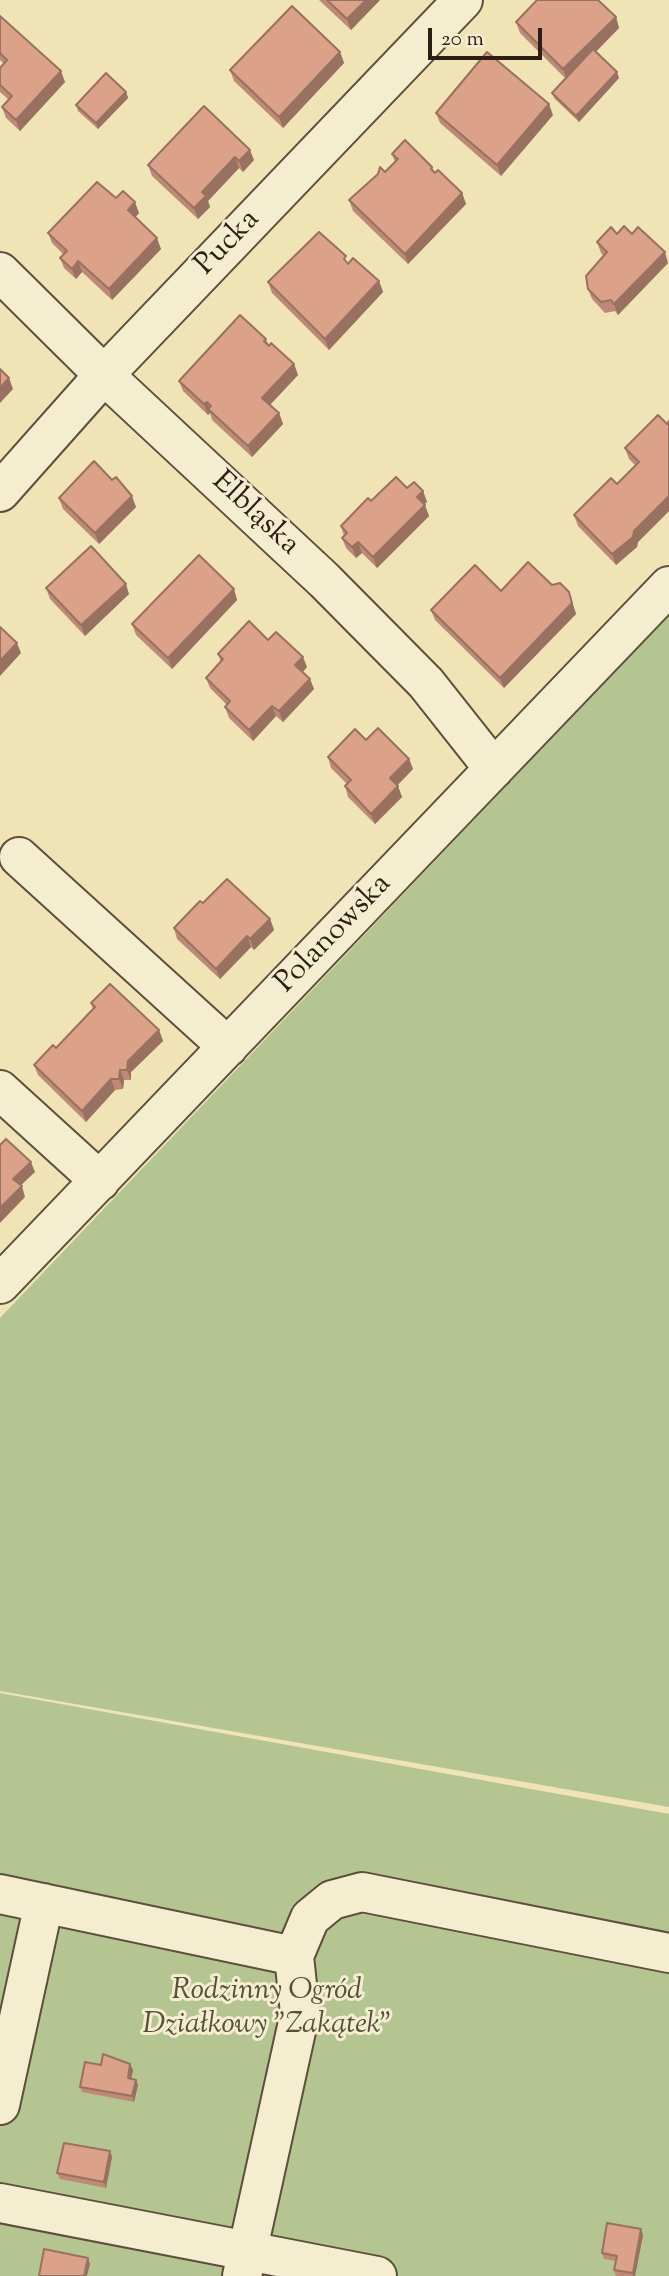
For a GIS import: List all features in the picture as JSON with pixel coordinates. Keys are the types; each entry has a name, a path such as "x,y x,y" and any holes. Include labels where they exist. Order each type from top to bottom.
{"street":[{"name":"Pucka","path":"0,492 104,375 463,0"},
{"name":"Elbląska","path":"0,272 104,375 324,580 426,683 494,769"},
{"name":"Polanowska","path":"0,1284 669,586"},
{"path":"19,858 228,1047"},
{"path":"0,1090 100,1181"},
{"path":"245,2263 300,2013 294,1956 310,1918 332,1900 362,1892 669,1953"},
{"path":"0,1894 294,1956"},
{"path":"0,2105 44,1903"},
{"path":"0,2203 245,2263 377,2276"}],"green space":[{"path":"669,615 669,1807 0,1691 0,1318"},
{"name":"Rodzinny Ogród Działkowy \"Zakątek\"","path":"0,1693 669,1814 669,2276 0,2276"}],"building":[{"path":"327,0 366,0 347,19"},
{"path":"537,0 598,0 616,17 563,69 516,22"},
{"path":"292,6 340,52 279,117 230,70"},
{"path":"0,16 61,71 16,120 2,107 12,96 0,85 0,68 7,60 0,53"},
{"path":"593,49 617,72 576,116 552,93"},
{"path":"487,52 549,104 497,165 436,113"},
{"path":"106,73 126,92 96,123 76,105"},
{"path":"204,106 250,150 239,161 235,157 202,192 206,196 194,208 148,165"},
{"path":"405,140 435,173 438,170 462,193 405,254 349,200 378,174 380,167 385,172 398,159 392,154"},
{"path":"97,182 116,198 123,191 135,202 128,210 157,238 109,289 78,261 72,269 60,258 67,251 48,233"},
{"path":"624,226 632,234 638,227 665,252 614,304 611,300 601,302 588,289 586,276 607,252 597,242 611,227 617,234"},
{"path":"319,232 346,256 344,259 348,264 353,258 379,281 325,339 268,282"},
{"path":"240,315 266,339 264,341 269,346 271,343 294,364 262,398 279,413 248,446 208,409 211,406 207,402 204,404 179,381"},
{"path":"0,369 9,378 0,388"},
{"path":"658,415 667,424 669,421 669,496 634,531 633,537 612,554 574,515 611,478 617,484 639,462 625,448"},
{"path":"94,461 112,480 116,477 132,496 95,533 59,498"},
{"path":"396,477 407,488 414,482 423,491 417,497 425,505 373,557 358,542 352,547 342,538 347,533 341,526 368,498 371,501"},
{"path":"91,546 126,584 81,625 46,588"},
{"path":"199,555 234,589 168,658 132,624"},
{"path":"528,562 552,585 560,583 569,592 572,603 500,678 431,610 475,565 501,591"},
{"path":"249,621 268,640 276,632 303,657 295,665 310,679 279,711 272,706 249,730 225,707 230,701 206,678 223,659 218,654"},
{"path":"0,627 17,643 0,661"},
{"path":"378,728 409,759 390,778 398,786 371,814 345,786 351,780 328,757 355,729 366,740"},
{"path":"227,879 270,919 250,939 247,936 216,969 174,928 200,901 203,903"},
{"path":"110,984 159,1030 128,1061 127,1070 120,1070 119,1079 111,1079 82,1111 34,1065 53,1045 56,1048 95,1007 91,1003"},
{"path":"6,1139 31,1162 13,1179 22,1186 0,1208 0,1145"},
{"path":"103,2054 130,2064 128,2078 136,2080 132,2096 80,2087 85,2062 101,2065"},
{"path":"64,2143 110,2151 104,2182 57,2173"},
{"path":"607,2223 641,2229 633,2273 614,2270 617,2256 602,2253"},
{"path":"44,2249 88,2258 84,2276 39,2276"}]}
